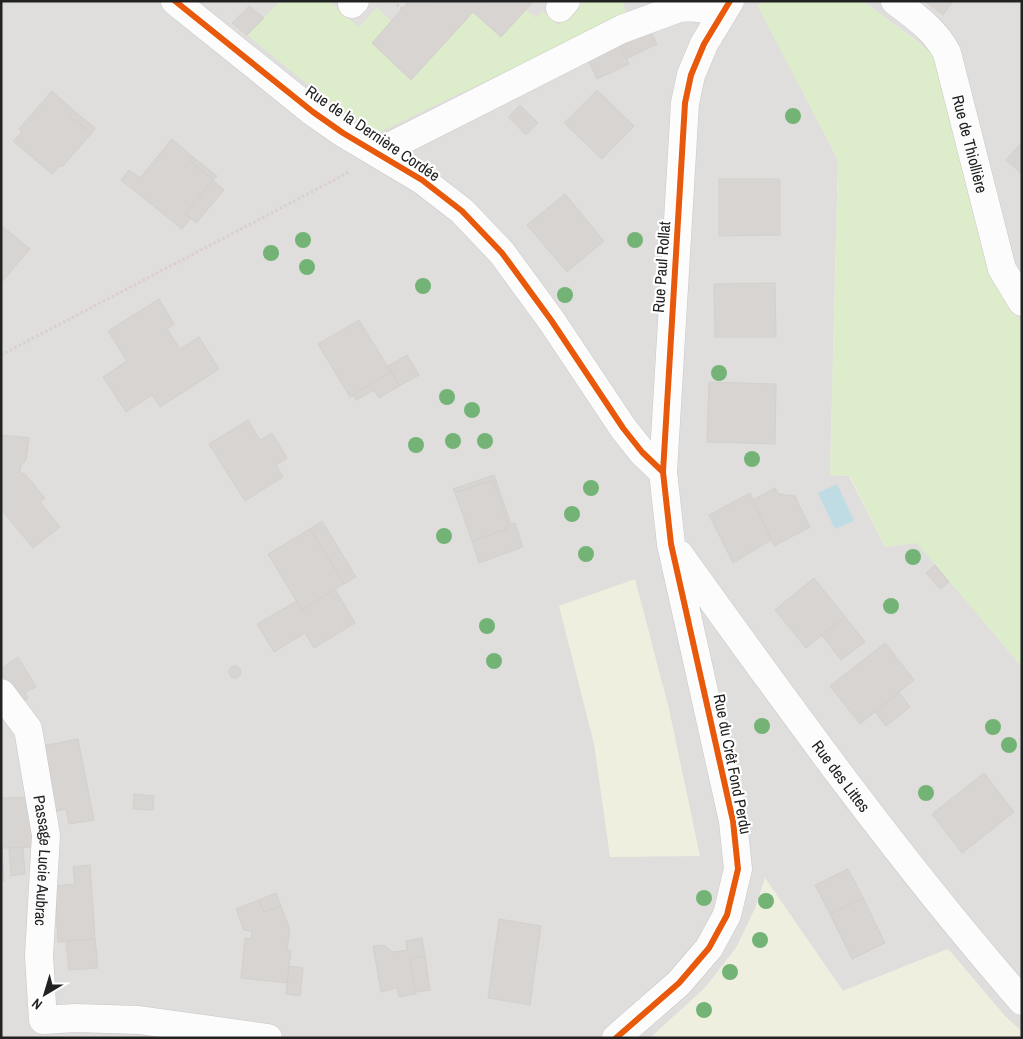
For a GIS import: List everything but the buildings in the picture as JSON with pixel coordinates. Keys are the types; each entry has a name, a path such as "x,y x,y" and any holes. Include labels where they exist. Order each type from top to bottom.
{"street":[{"name":"Rue de la Dernière Cordée","path":"175,1 313,112 343,133 422,180 462,211 502,253 551,320 623,428 642,452 663,472"},
{"name":"Rue de Thiollière","path":"895,1 941,40 947,53 1002,269 1022,302"},
{"path":"377,153 622,29 679,8 726,7"},
{"name":"Rue Paul Rollat","path":"671,544 663,472 685,103 691,75 704,44 726,7"},
{"name":"Rue des Littes","path":"671,544 767,678 916,874 1022,1001"},
{"name":"Rue du Crêt Fond Perdu","path":"616,1038 679,983 709,948 727,915 738,869 733,821 671,544"},
{"name":"Passage Lucie Aubrac","path":"1,693 28,729 46,835 39,956 43,1020 75,1018 139,1020 268,1038"}],"path":[{"path":"393,1 402,9"},
{"path":"2,353 352,169"}],"shaded area":[{"path":"1,1 766,1 758,5 838,160 830,475 849,476 885,547 917,542 1022,667 1022,1032 1004,1015 948,949 843,991 765,879 755,909 736,948 705,988 650,1038 1,1038"},
{"path":"329,1 382,1 359,27"},
{"path":"863,1 1022,1 1022,324 1002,297 990,269 922,45"}],"green space":[{"path":"280,1 329,1 359,27 377,7 391,21 372,43 411,79 473,12 501,37 526,10 536,18 542,11 558,25 579,1 622,1 627,13 376,134 339,110 247,35"},
{"path":"766,1 863,1 932,53 937,66 990,269 1002,297 1022,324 1022,667 917,543 885,547 850,476 830,475 838,160 757,5"},
{"path":"635,579 669,709 700,856 610,857 594,744 559,606"},
{"path":"765,878 843,991 948,949 1004,1015 1022,1032 1022,1038 650,1038 705,988 736,948 755,909"}],"water":[{"path":"837,484 854,521 835,529 818,493"}],"cycle path":[{"path":"175,1 313,112 343,133 422,180 462,211 502,253 551,320 623,428 642,452 663,472"},
{"path":"616,1038 679,983 709,948 727,915 738,869 733,821 671,544 663,472 685,103 691,75 704,44 730,1"}]}
